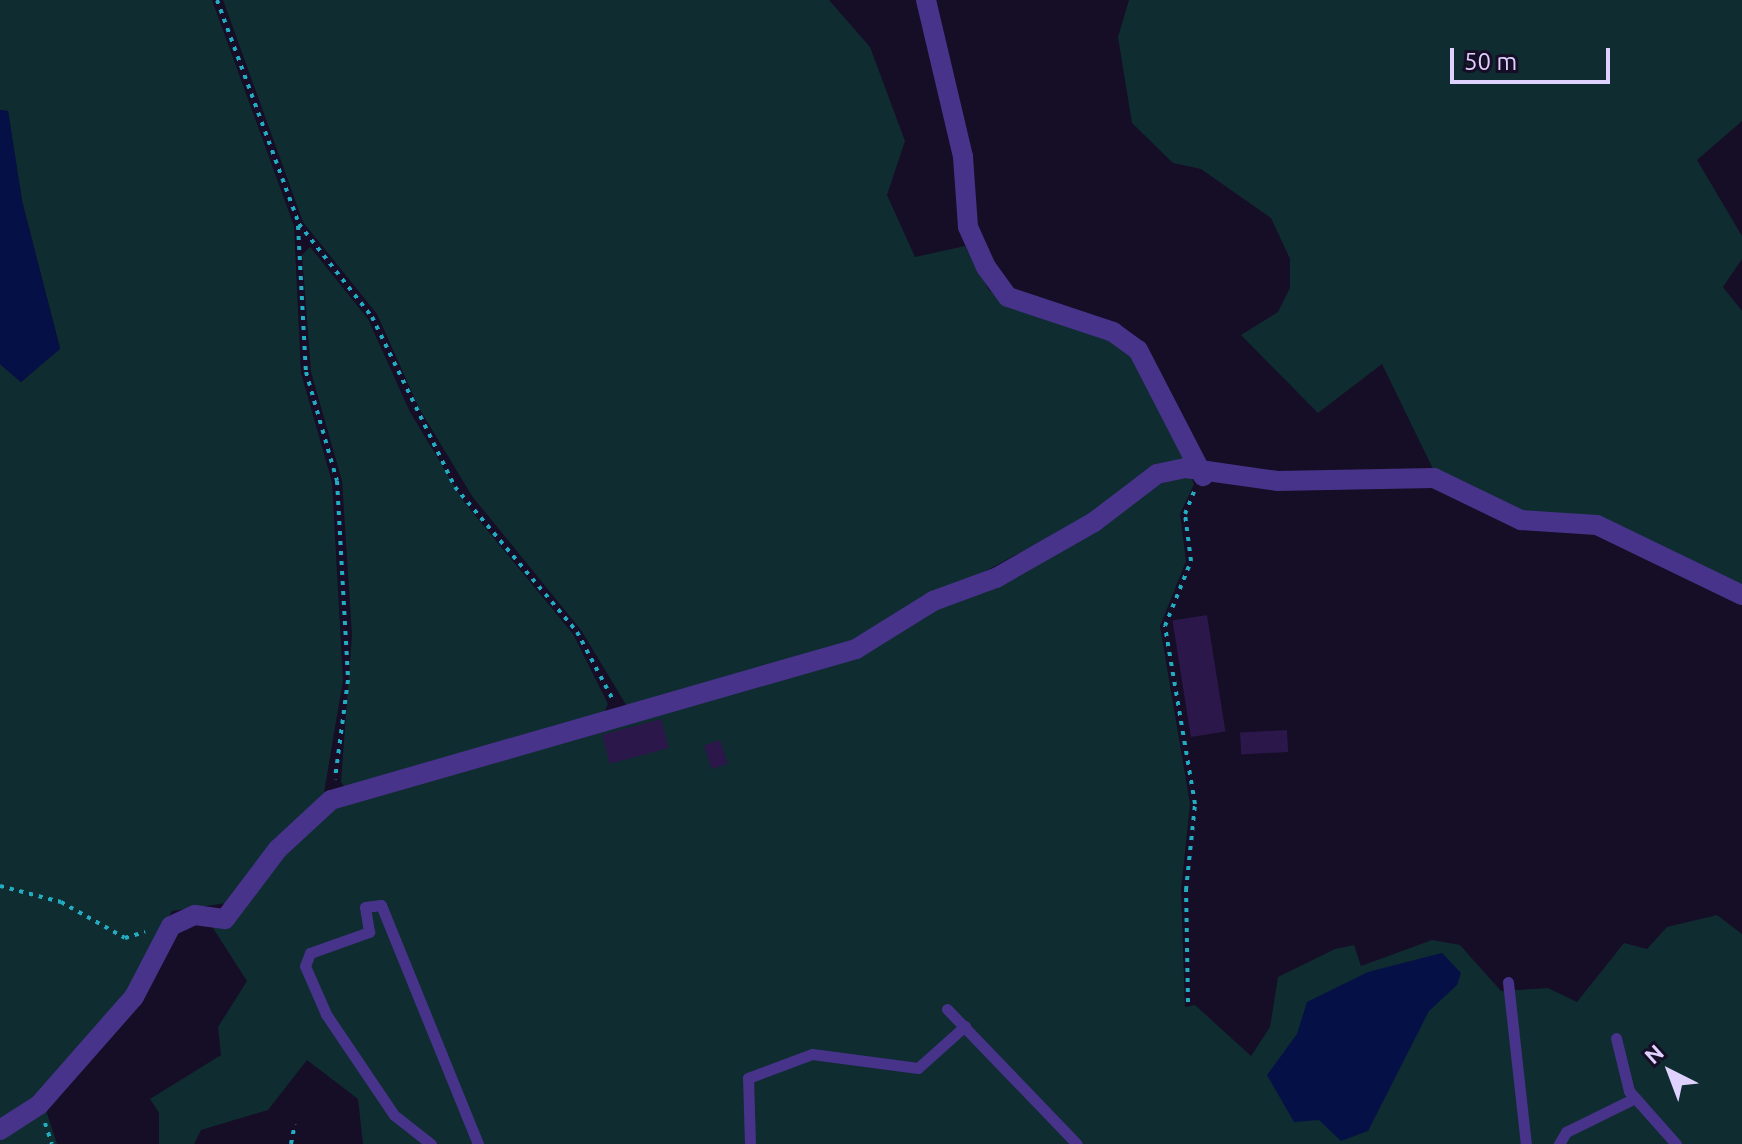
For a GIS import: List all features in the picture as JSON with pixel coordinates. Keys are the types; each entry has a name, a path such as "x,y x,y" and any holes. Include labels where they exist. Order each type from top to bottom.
{"street":[{"path":"926,0 963,157 968,227 986,267 1008,297 1105,329 1138,350 1203,476"},
{"path":"0,1130 39,1105 134,997 171,926 195,915 225,919 278,849 331,800 619,714 856,649 933,601 996,578 1104,517 1157,474 1186,468 1203,476 1350,483 1434,478 1521,520 1597,525 1742,595"}],"lane":[{"path":"431,1144 394,1115 326,1014 305,966 310,953 369,932 365,907 381,905 478,1144"},
{"path":"1508,982 1526,1144"},
{"path":"947,1009 1077,1144"},
{"path":"750,1144 748,1078 812,1054 918,1068 965,1026"},
{"path":"1616,1038 1635,1098 1676,1144"},
{"path":"1559,1144 1566,1132 1635,1098"}],"path":[{"path":"217,0 299,224 306,372 337,481 347,636 346,717 331,800"},
{"path":"299,224 372,317 455,487 577,632 619,714"},
{"path":"1188,1002 1186,890 1195,804 1165,626 1188,573 1185,514 1203,476"},
{"path":"1,886 61,902 125,938 171,926"},
{"path":"291,1144 295,1124"}],"green space":[{"path":"0,0 212,0 294,226 301,373 332,482 343,680 324,793 265,850 227,903 172,911 128,994 40,1097 0,1122 0,364 21,382 60,348 22,201 8,111 0,110"},
{"path":"223,0 829,0 870,47 905,141 887,195 915,257 965,246 989,290 1006,305 1109,337 1142,364 1187,462 853,643 628,708 581,630 472,496 419,408 377,314 303,222"},
{"path":"1129,0 1742,0 1742,121 1697,160 1742,236 1742,259 1723,287 1742,311 1742,588 1629,530 1523,514 1434,471 1382,364 1318,413 1241,335 1278,312 1290,288 1290,259 1271,218 1201,169 1173,163 1132,123 1118,37"},
{"path":"310,247 368,319 410,412 464,502 573,634 608,704 603,715 347,791 341,782 352,635 342,481 311,372 302,255"},
{"path":"1190,475 1194,484 1180,514 1186,561 1160,626 1190,804 1181,890 1185,1007 1195,1005 1251,1056 1270,1027 1278,977 1335,949 1354,945 1361,966 1432,940 1460,945 1501,991 1548,988 1577,1002 1624,943 1647,949 1667,927 1717,915 1742,934 1742,1144 363,1144 358,1099 307,1060 268,1110 201,1130 194,1144 159,1144 159,1113 150,1099 221,1055 218,1027 247,981 211,925 341,803 858,654 1146,488"},
{"path":"45,1107 57,1144 0,1144 0,1140"}],"shaded area":[{"path":"0,110 8,111 22,201 60,349 21,382 0,364"},
{"path":"1442,953 1461,973 1457,985 1429,1011 1368,1131 1341,1141 1319,1120 1294,1122 1267,1075 1297,1034 1307,1002 1368,972"}],"building":[{"path":"1207,615 1225,732 1191,737 1172,620"},
{"path":"661,719 669,748 610,764 602,735"},
{"path":"1287,730 1288,752 1241,754 1240,732"},
{"path":"720,740 728,764 712,769 704,745"}]}
